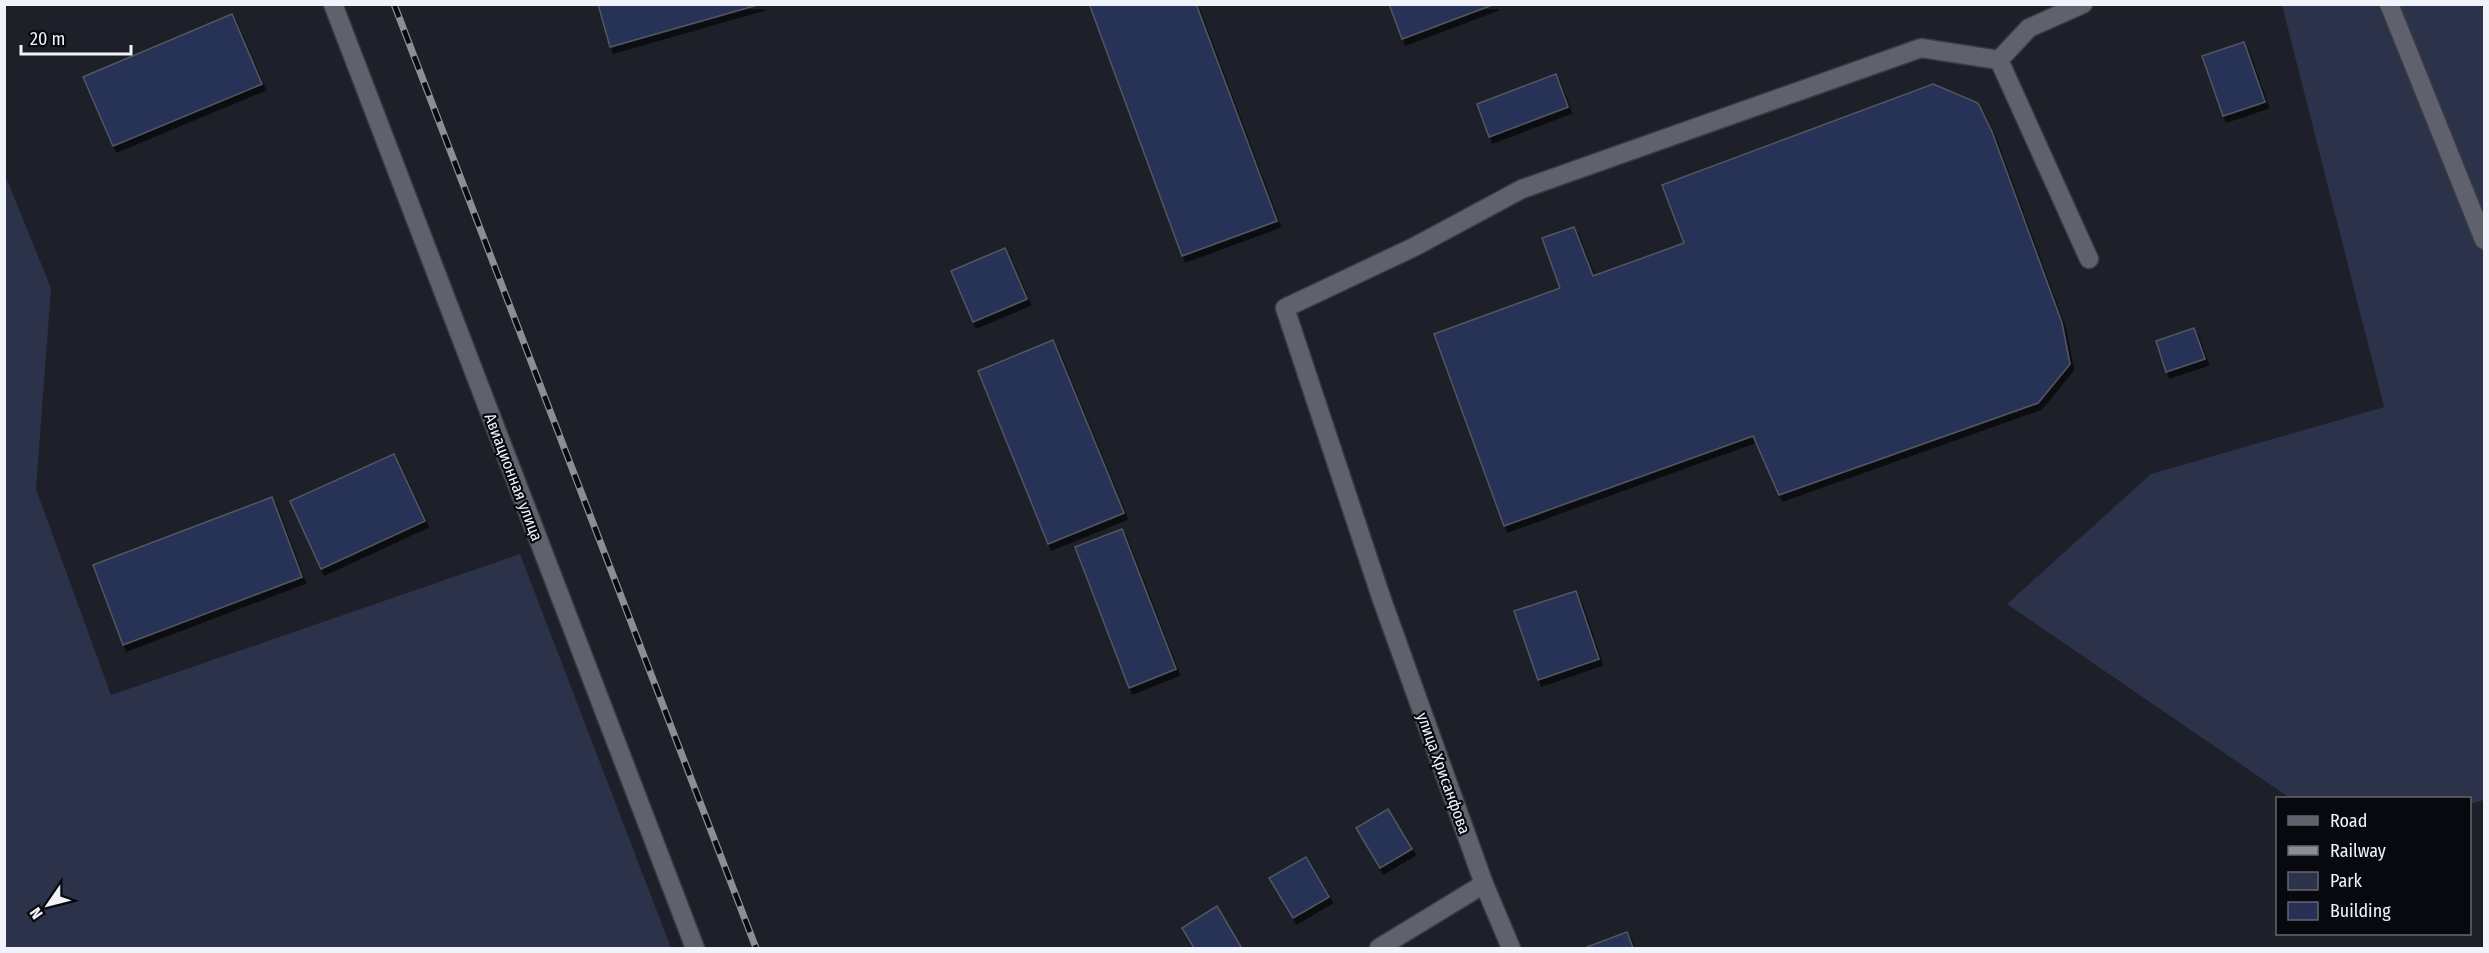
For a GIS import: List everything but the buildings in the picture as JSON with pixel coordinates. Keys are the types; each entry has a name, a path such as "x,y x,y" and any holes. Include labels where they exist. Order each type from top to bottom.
{"street":[{"name":"Авиационная улица","path":"333,4 695,948"},
{"path":"2083,4 2029,28 1999,60 2089,259"},
{"path":"2389,4 2484,240"},
{"name":"улица Хрисанфова","path":"1511,948 1484,885 1381,597 1285,308 1414,247 1521,189 1921,48 1999,60"},
{"path":"1379,948 1484,885"}],"green space":[{"path":"2282,5 2481,5 2484,12 2484,800 2471,804 2471,797 2289,797 2007,604 2151,474 2384,407"},
{"path":"5,175 51,288 36,489 111,695 520,554 671,948 5,948"}],"railway":[{"path":"394,4 756,948"}]}
